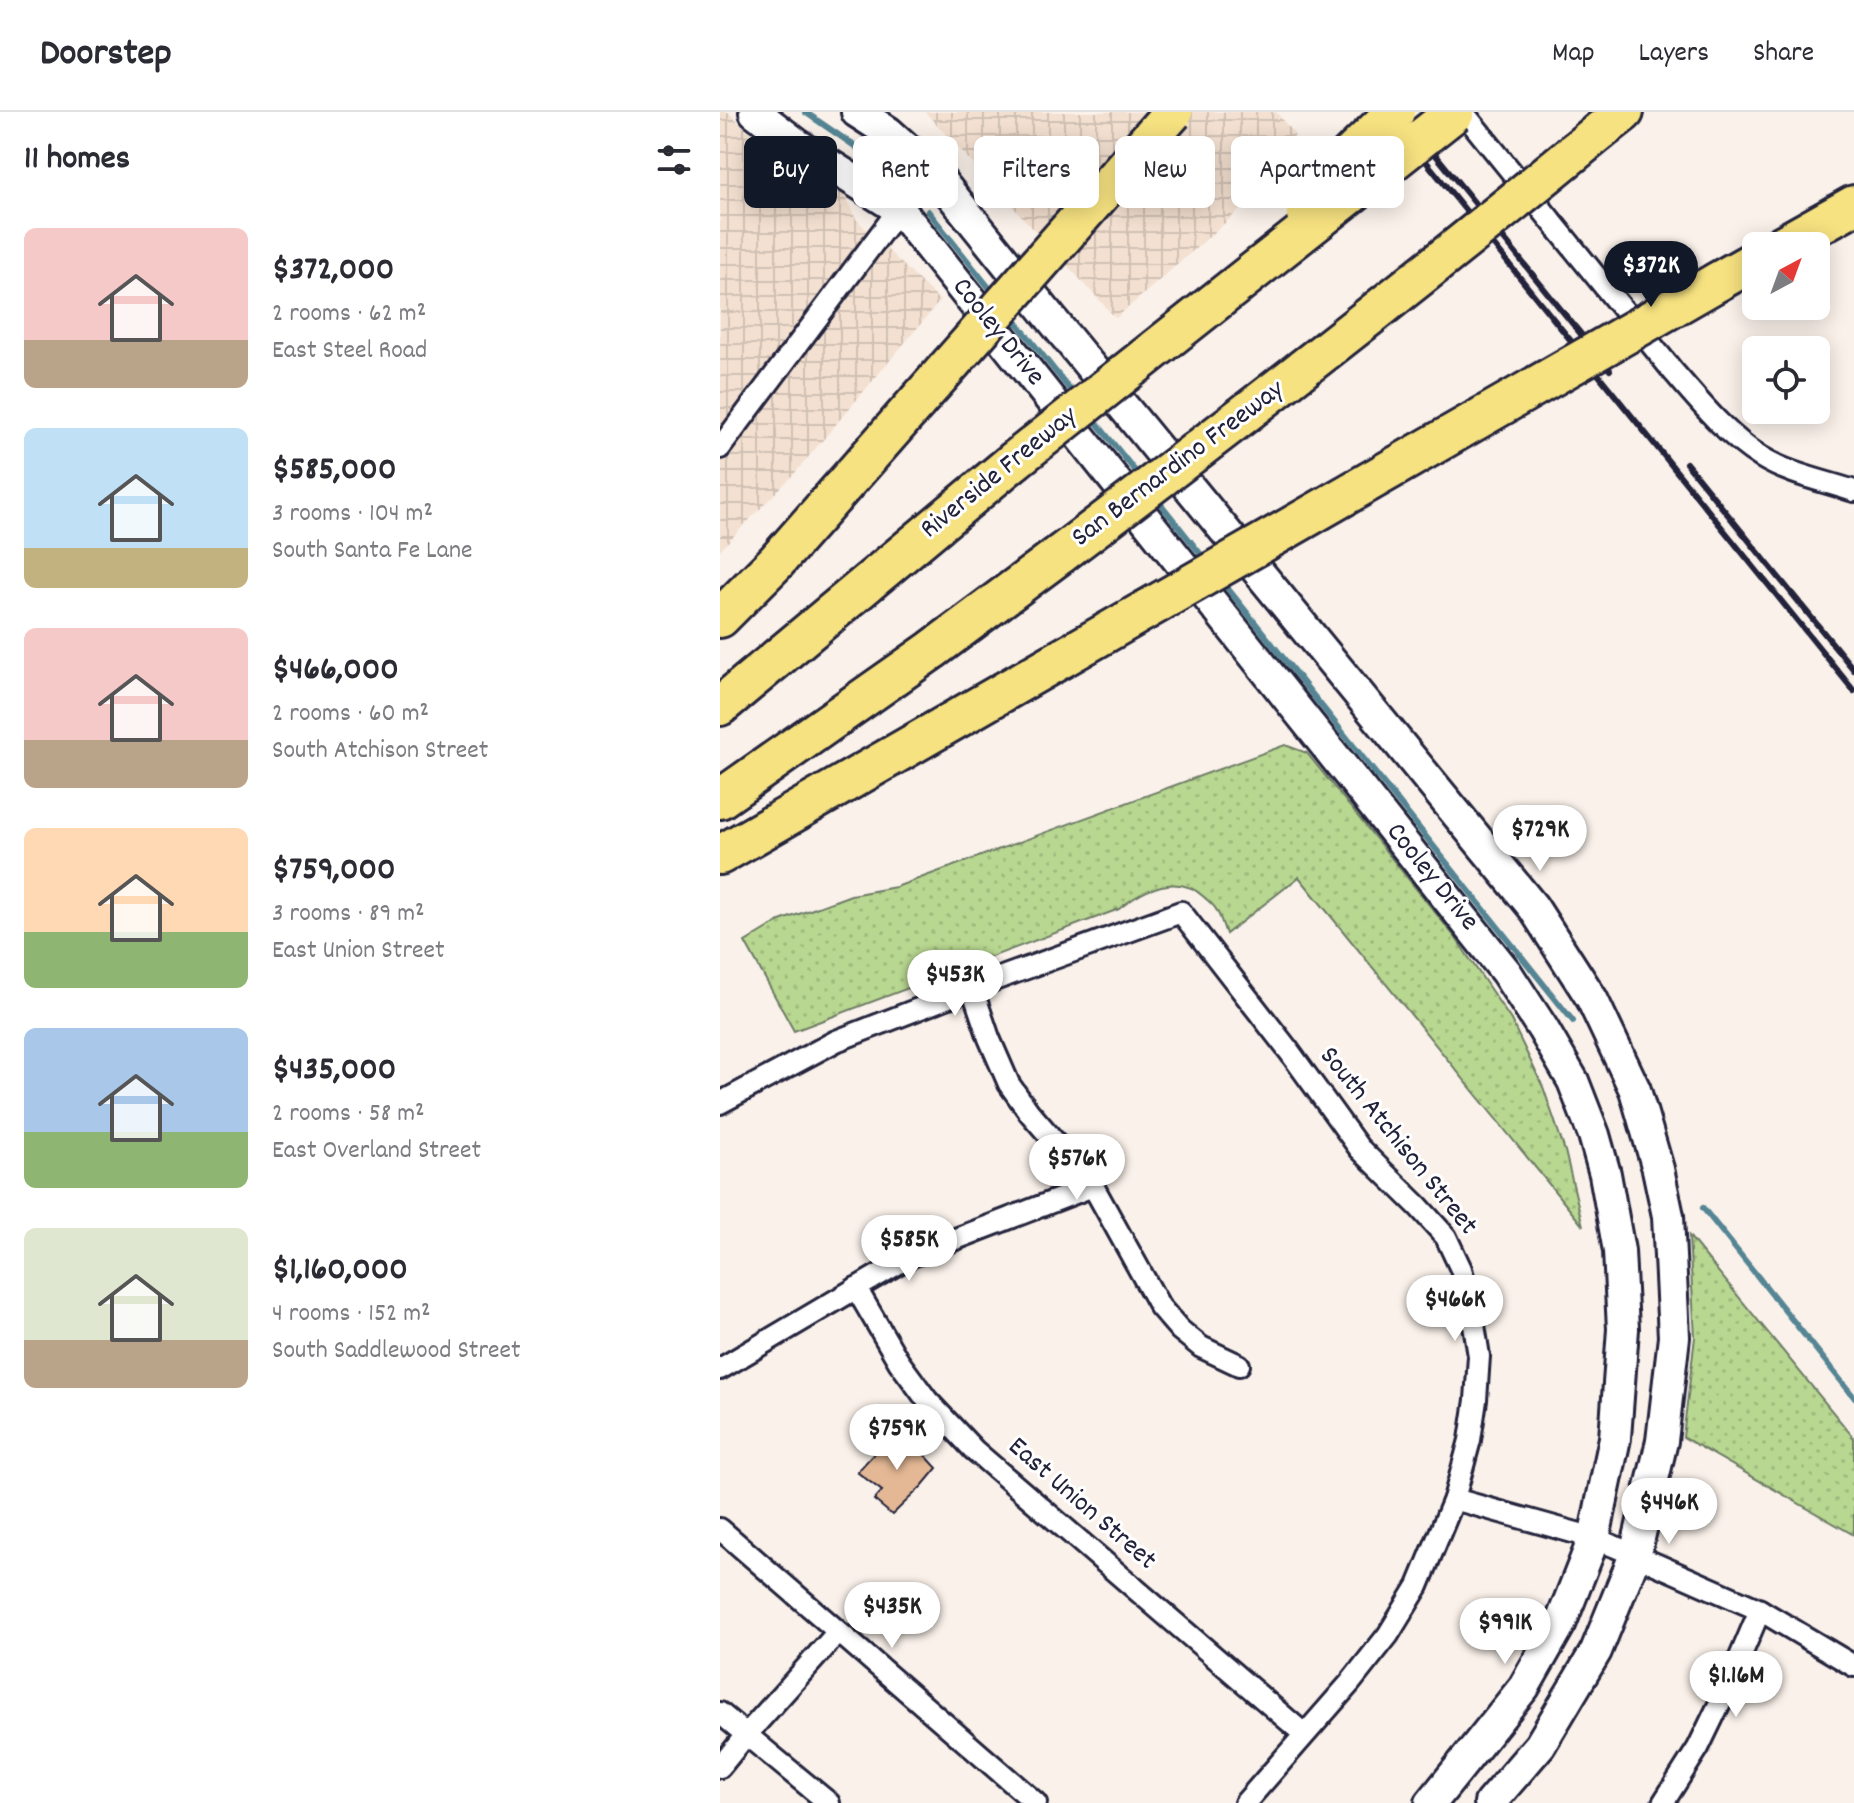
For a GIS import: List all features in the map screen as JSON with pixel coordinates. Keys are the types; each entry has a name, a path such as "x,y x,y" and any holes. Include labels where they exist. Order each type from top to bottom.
{"highway":[{"path":"720,618 776,562 1173,112"},
{"path":"1284,246 1339,166 1395,112"},
{"path":"1284,246 1455,112"},
{"name":"San Bernardino Freeway","path":"720,799 932,650 1199,450 1420,279 1612,122"},
{"path":"1806,232 1854,205"},
{"name":"Riverside Freeway","path":"720,706 1014,461 1284,246"},
{"path":"720,855 1742,268"}],"street":[{"name":"Cooley Drive","path":"755,112 798,145 899,209 1506,972 1573,1081 1605,1174 1619,1251 1623,1329 1615,1438 1594,1538 1561,1622 1524,1687 1431,1803"},
{"name":"Cooley Drive","path":"857,112 892,136"},
{"path":"1463,112 1707,410 1761,457 1854,491"},
{"name":"Cooley Drive","path":"958,203 1533,907 1592,999 1635,1090 1668,1216 1674,1337 1662,1441 1635,1555 1596,1651 1540,1745 1490,1803"},
{"path":"720,448 899,209"},
{"name":"South Atchison Street","path":"972,988 1181,912 1289,1051 1359,1148 1446,1237 1461,1269 1479,1356 1470,1440 1454,1499 1418,1586 1388,1635 1245,1803"},
{"path":"720,1103 836,1041 972,988 1009,1084 1093,1186 1160,1307 1180,1330 1201,1347 1239,1365"},
{"path":"720,1369 909,1257 1093,1186"},
{"name":"East Union Street","path":"856,1288 899,1362 927,1400 974,1450 1304,1734"},
{"path":"1454,1499 1594,1538 1635,1555 1760,1610 1854,1666"},
{"path":"720,1529 1036,1803"},
{"path":"1663,1803 1698,1748 1760,1610"},
{"path":"720,1767 838,1632"},
{"path":"720,1713 829,1803"}],"shaded area":[{"path":"720,112 728,112 754,136 744,136 744,208 837,208 837,191 844,195 856,219 940,301 794,474 720,550"},
{"path":"925,112 1276,112 1294,136 1231,136 1231,208 1242,208 1116,318 1014,208 1099,208 1099,136 974,136 974,165 958,148 958,136 947,136"}],"green space":[{"path":"1285,745 1307,753 1455,937 1511,1020 1543,1087 1565,1151 1583,1226 1299,877 1226,934 1216,909 1204,897 1183,886 1160,886 1119,909 794,1031 745,942 780,921 851,895 896,887"},
{"path":"1689,1236 1854,1438 1854,1535 1683,1437 1695,1337"}],"building":[{"path":"894,1432 937,1468 892,1515 874,1500 882,1491 857,1472"}],"waterway":[{"path":"805,112 853,145"},
{"path":"928,211 995,295"},
{"path":"1010,314 1075,396"},
{"path":"1092,417 1140,477"},
{"path":"1156,498 1207,562"},
{"path":"1221,580 1573,1021"},
{"path":"1703,1208 1854,1397"}],"railway":[{"path":"1386,112 1854,691"},
{"path":"1401,112 1610,370"},
{"path":"1686,463 1854,670"}]}
